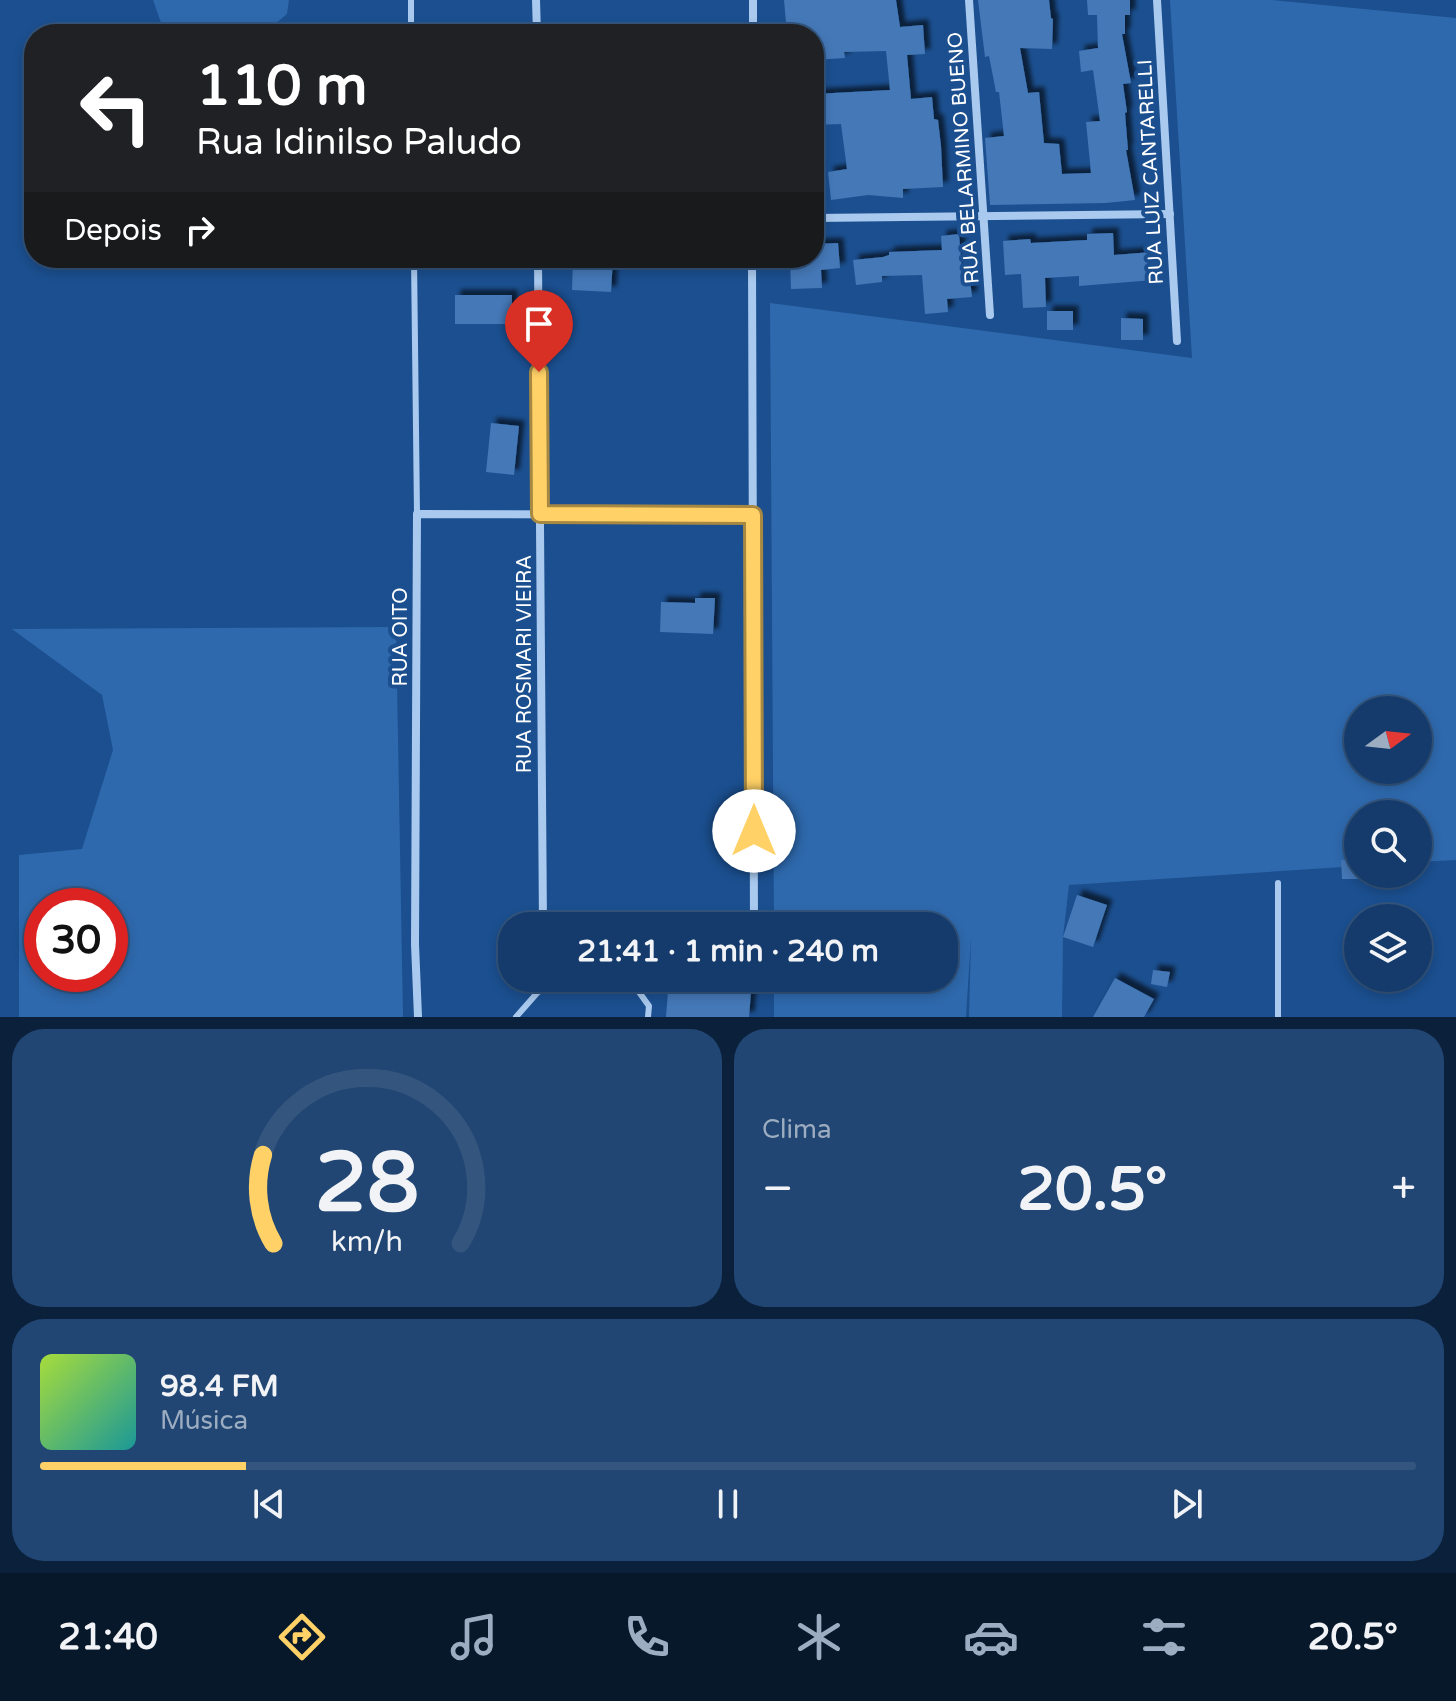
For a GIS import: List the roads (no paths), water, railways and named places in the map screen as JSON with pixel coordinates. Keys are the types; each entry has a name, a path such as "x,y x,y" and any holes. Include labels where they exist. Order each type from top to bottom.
{"street":[{"path":"536,0 537,24"},
{"path":"753,0 753,24"},
{"name":"RUA BELARMINO BUENO","path":"969,0 990,315"},
{"name":"RUA LUIZ CANTARELLI","path":"1157,0 1177,341"},
{"path":"824,218 1170,214"},
{"name":"RUA ROSMARI VIEIRA","path":"538,268 543,912"},
{"path":"752,268 754,912"},
{"path":"417,514 753,515"},
{"name":"RUA OITO","path":"417,514 415,944 418,1017"}],"lane":[{"path":"411,0 411,24"},
{"name":"RUA OITO","path":"414,268 417,514"},
{"path":"1278,883 1278,1017"},
{"path":"516,1017 538,992"},
{"path":"639,992 649,1006 648,1017"}]}
